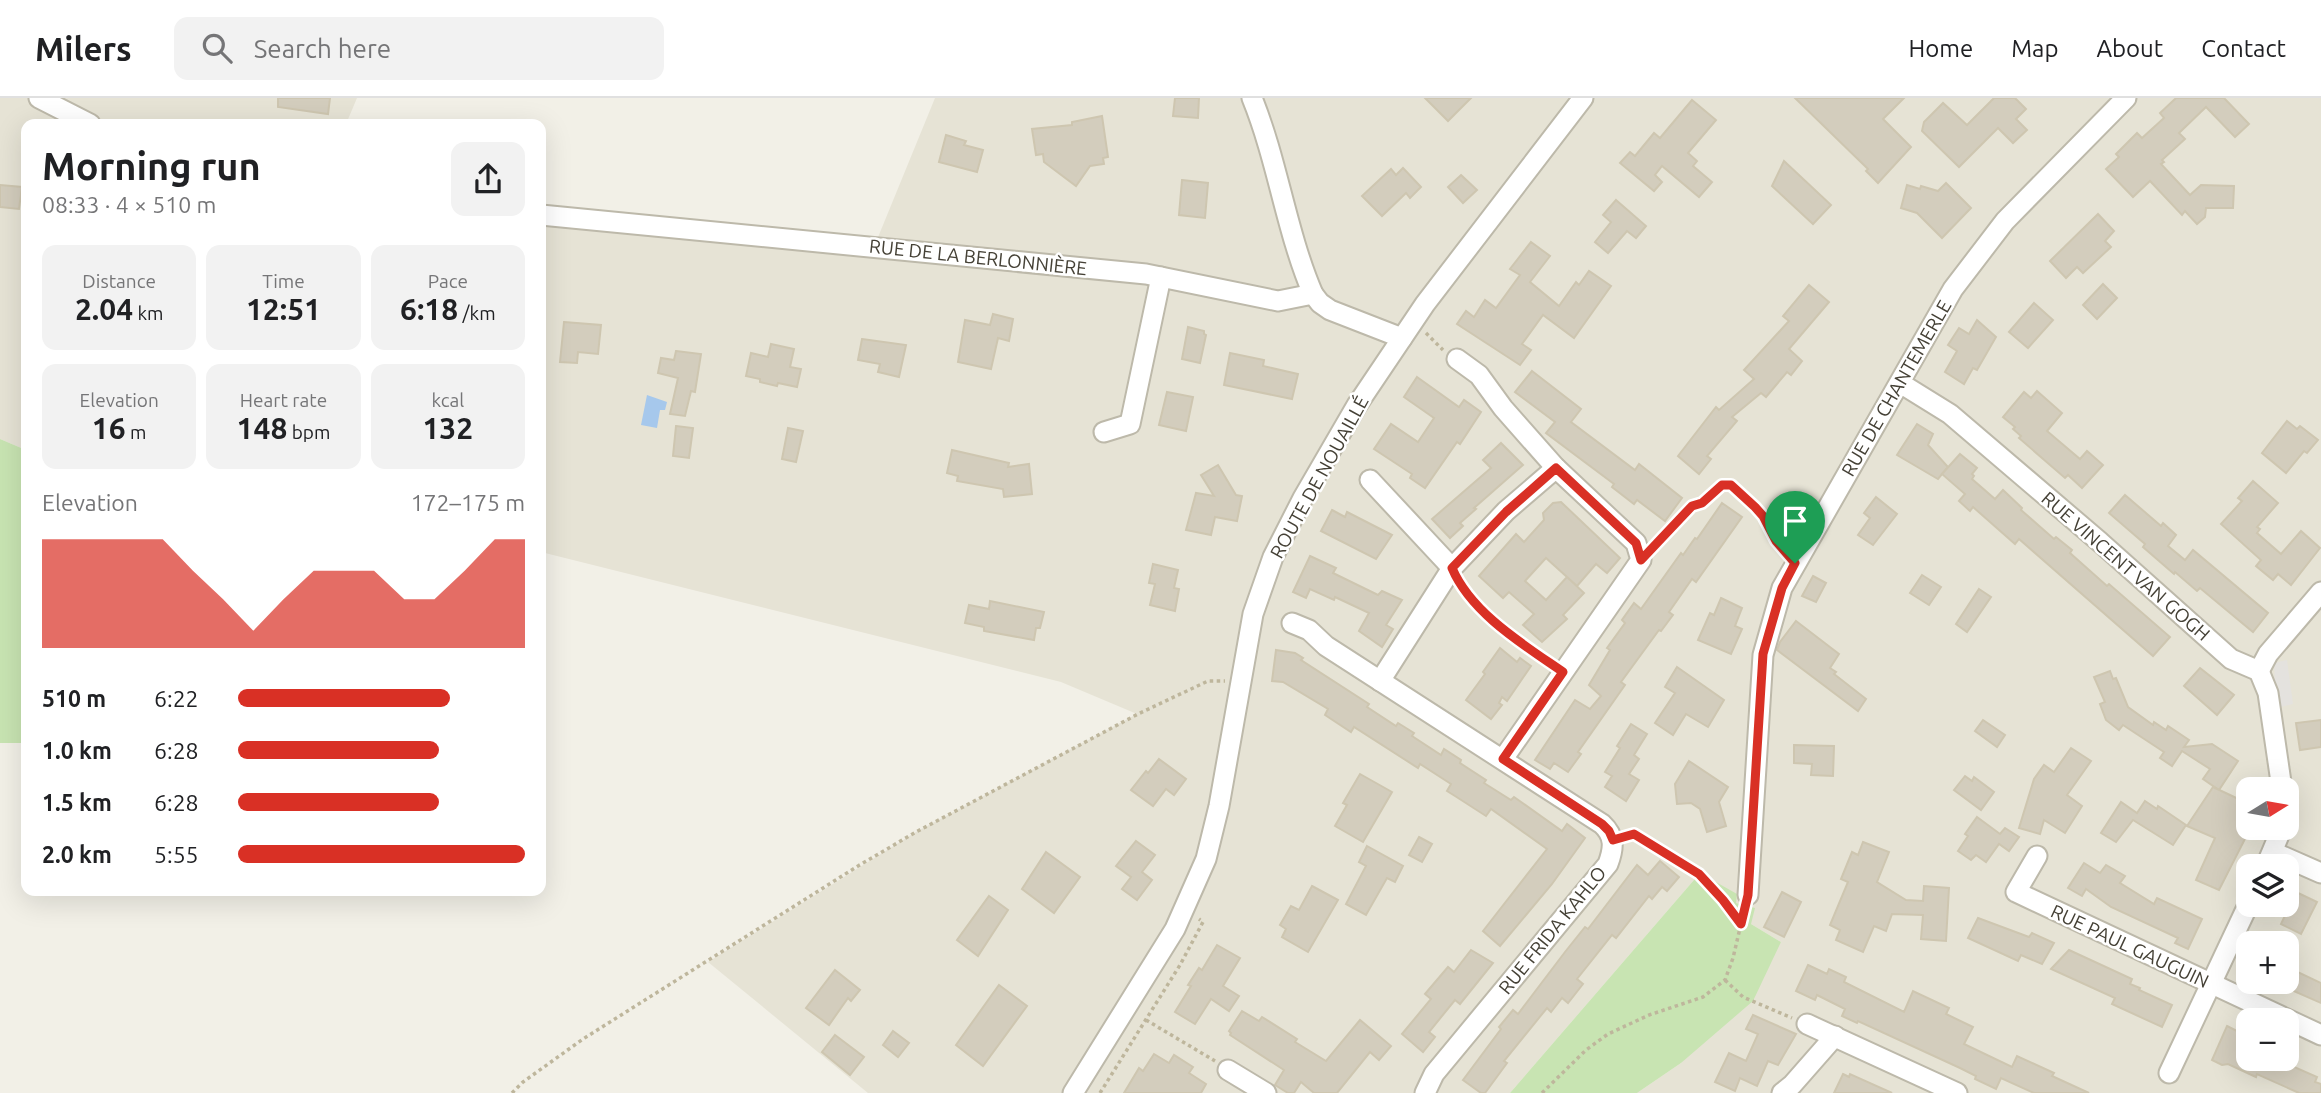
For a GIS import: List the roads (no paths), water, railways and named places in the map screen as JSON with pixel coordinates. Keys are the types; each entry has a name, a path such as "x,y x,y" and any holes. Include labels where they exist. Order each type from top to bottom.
{"street":[{"path":"39,98 80,119"},
{"path":"1252,98 1276,166 1300,263 1313,294 1330,310 1407,330"},
{"name":"ROUTE DE NOUAILLÉ","path":"1073,1093 1175,929 1206,859 1219,806 1253,614 1273,556 1357,405 1407,330 1473,239 1583,98"},
{"name":"RUE DE CHANTEMERLE","path":"1748,895 1763,654 1782,588 1953,289 2005,221 2126,98"},
{"name":"RUE DE LA BERLONNIÈRE","path":"546,216 1161,277 1278,301 1313,294"},
{"path":"1104,432 1130,424 1161,277"},
{"path":"1292,623 1309,630 1325,646 1503,759 1641,560 1636,543 1556,468 1503,408 1479,374 1457,359"},
{"name":"RUE VINCENT VAN GOGH","path":"1900,383 1950,414 2231,659 2259,671"},
{"path":"1380,681 1452,568 1506,512 1556,468"},
{"path":"1370,480 1452,568"},
{"path":"2280,777 2268,693 2259,671 2268,654 2321,592"},
{"name":"RUE FRIDA KAHLO","path":"1424,1093 1434,1074 1608,864 1613,852 1613,840 1602,824 1503,759"},
{"name":"RUE PAUL GAUGUIN","path":"2037,856 2016,892 2321,1035"},
{"path":"2299,867 2321,873"},
{"path":"2169,1073 2242,917"},
{"path":"1807,1024 1957,1093"},
{"path":"1782,1093 1835,1036"},
{"path":"1228,1070 1266,1093"}],"water":[{"path":"647,395 667,402 665,410 660,410 657,428 641,425"}]}
